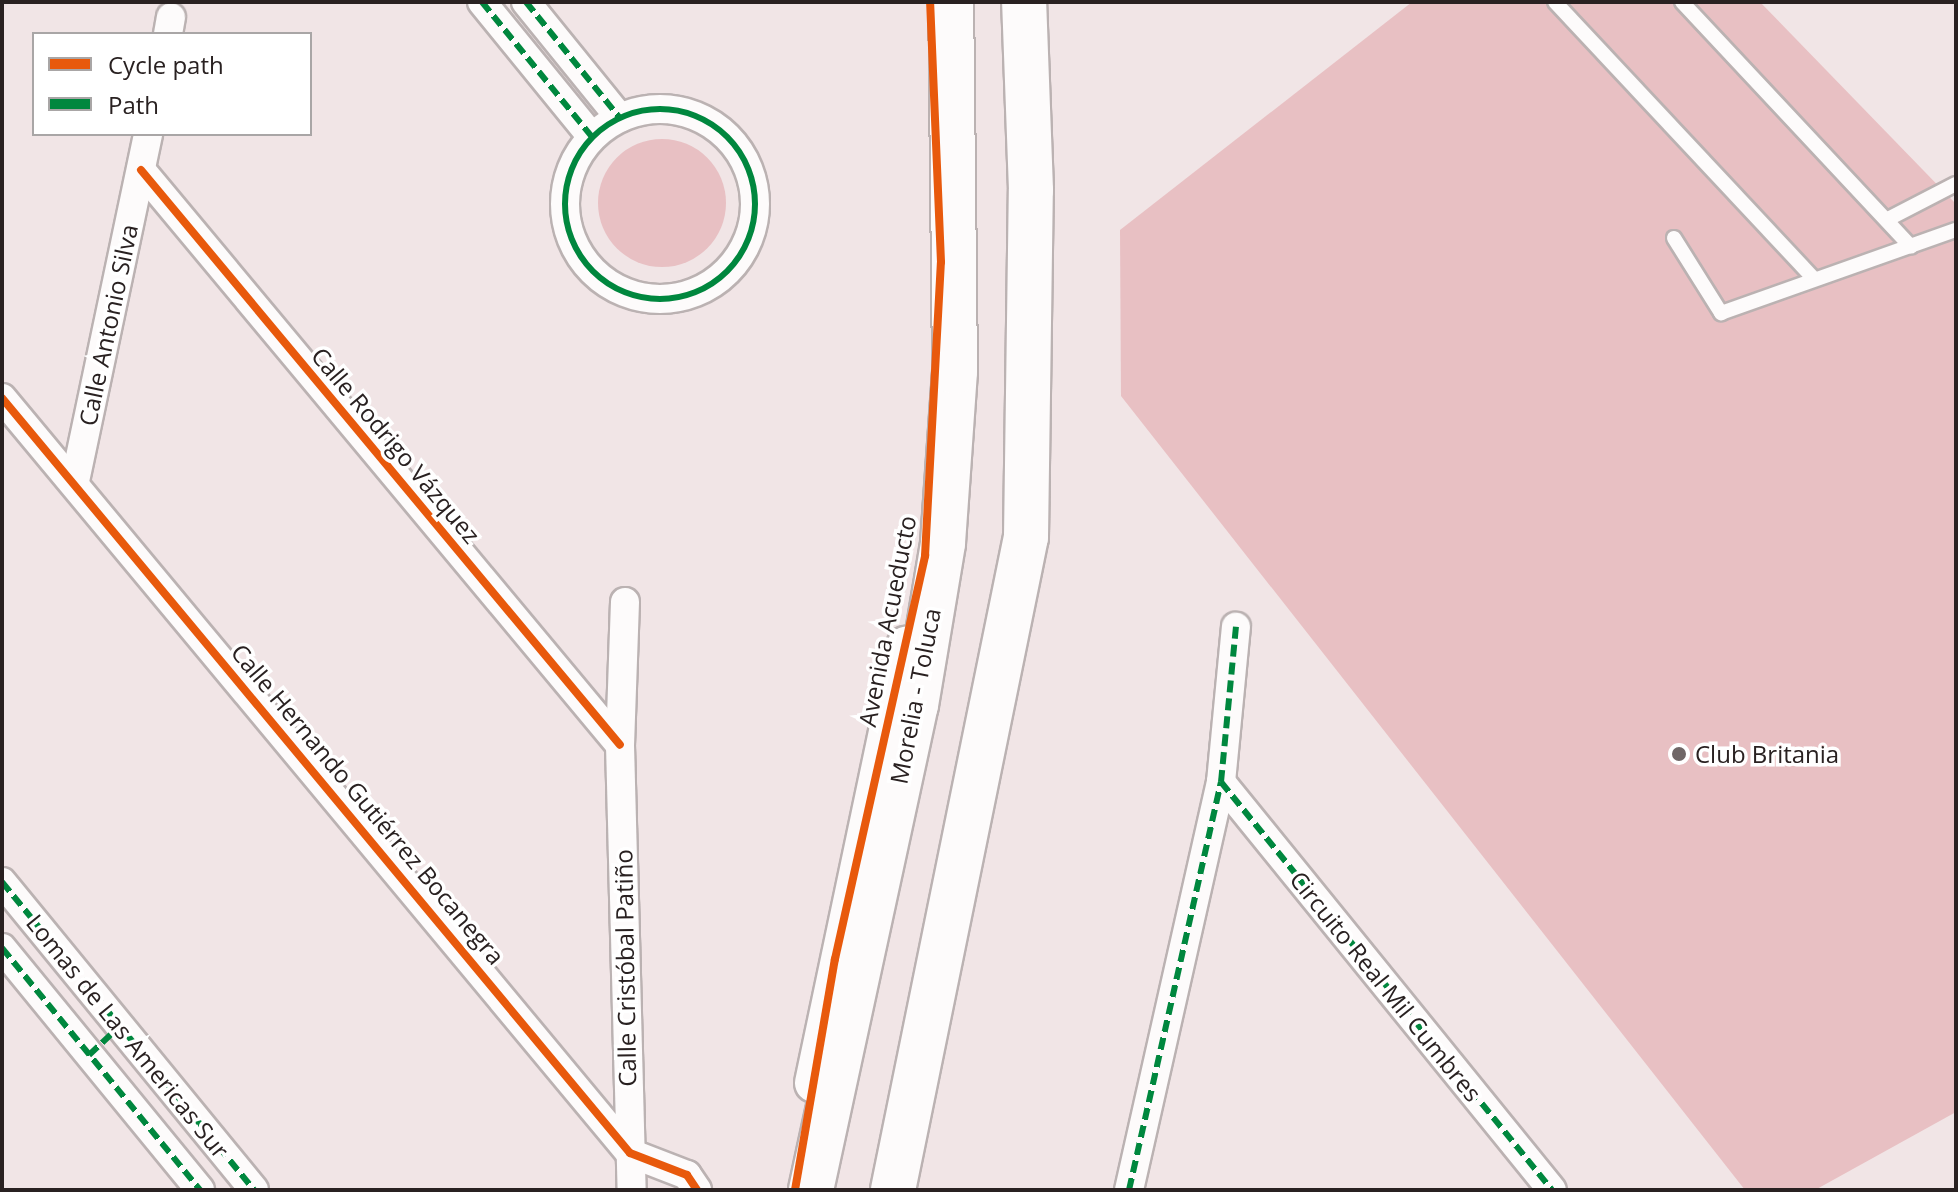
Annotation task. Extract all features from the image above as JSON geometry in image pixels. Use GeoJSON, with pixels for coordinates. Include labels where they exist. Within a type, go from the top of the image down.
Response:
{"type":"FeatureCollection","features":[{"type":"Feature","properties":{"kind":"main road","name":"Morelia - Toluca"},"geometry":{"type":"LineString","coordinates":[[811,1190],[916,705],[943,543],[955,372],[951,2]]}},
{"type":"Feature","properties":{"kind":"main road"},"geometry":{"type":"LineString","coordinates":[[893,1190],[1026,537],[1031,190],[1024,2]]}},
{"type":"Feature","properties":{"kind":"street"},"geometry":{"type":"LineString","coordinates":[[482,2],[592,137]]}},
{"type":"Feature","properties":{"kind":"street"},"geometry":{"type":"LineString","coordinates":[[526,2],[620,118]]}},
{"type":"Feature","properties":{"kind":"street","name":"Avenida Acueducto"},"geometry":{"type":"LineString","coordinates":[[795,1190],[835,959],[925,556],[941,262],[930,2]]}},
{"type":"Feature","properties":{"kind":"street"},"geometry":{"type":"LineString","coordinates":[[652,109],[685,112],[715,126],[748,170],[755,213],[747,246],[728,272],[701,292],[669,300],[636,297],[605,283],[582,259],[568,229],[565,196],[574,164],[592,137],[620,118],[652,109]]}},
{"type":"Feature","properties":{"kind":"street","name":"Calle Antonio Silva"},"geometry":{"type":"LineString","coordinates":[[75,481],[148,136]]}},
{"type":"Feature","properties":{"kind":"street","name":"Calle Rodrigo Vázquez"},"geometry":{"type":"LineString","coordinates":[[141,170],[620,745]]}},
{"type":"Feature","properties":{"kind":"street","name":"Calle Hernando Gutiérrez Bocanegra"},"geometry":{"type":"LineString","coordinates":[[2,398],[75,481],[630,1153]]}},
{"type":"Feature","properties":{"kind":"street","name":"Calle Cristóbal Patiño"},"geometry":{"type":"LineString","coordinates":[[625,602],[620,745],[632,1190]]}},
{"type":"Feature","properties":{"kind":"street"},"geometry":{"type":"LineString","coordinates":[[1129,1190],[1221,782],[1236,627]]}},
{"type":"Feature","properties":{"kind":"street","name":"Circuito Real Mil Cumbres"},"geometry":{"type":"LineString","coordinates":[[1221,782],[1552,1190]]}},
{"type":"Feature","properties":{"kind":"street","name":"Lomas de Las Americas Sur"},"geometry":{"type":"LineString","coordinates":[[2,882],[254,1190]]}},
{"type":"Feature","properties":{"kind":"street","name":"Lomas de Las Americas Sur"},"geometry":{"type":"LineString","coordinates":[[2,948],[200,1190]]}},
{"type":"Feature","properties":{"kind":"street"},"geometry":{"type":"LineString","coordinates":[[89,1055],[120,1026]]}},
{"type":"Feature","properties":{"kind":"street"},"geometry":{"type":"LineString","coordinates":[[630,1153],[687,1175],[697,1190]]}},
{"type":"Feature","properties":{"kind":"lane"},"geometry":{"type":"LineString","coordinates":[[1555,2],[1813,278]]}},
{"type":"Feature","properties":{"kind":"lane"},"geometry":{"type":"LineString","coordinates":[[1682,2],[1890,218],[1911,247]]}},
{"type":"Feature","properties":{"kind":"lane"},"geometry":{"type":"LineString","coordinates":[[1890,218],[1956,184]]}},
{"type":"Feature","properties":{"kind":"lane"},"geometry":{"type":"LineString","coordinates":[[1674,238],[1721,313],[1956,230]]}},
{"type":"Feature","properties":{"kind":"shaded area","name":"Club Britania"},"geometry":{"type":"Polygon","coordinates":[[[1412,2],[1760,2],[1956,204],[1956,1112],[1815,1190],[1745,1190],[1121,396],[1120,230],[1412,2]]]}},
{"type":"Feature","properties":{"kind":"shaded area"},"geometry":{"type":"Polygon","coordinates":[[[662,139],[686,144],[707,158],[721,179],[726,203],[721,227],[707,248],[686,262],[662,267],[638,262],[617,248],[603,227],[598,203],[603,179],[617,158],[638,144],[662,139]]]}},
{"type":"Feature","properties":{"kind":"marked path"},"geometry":{"type":"LineString","coordinates":[[482,2],[592,137]]}},
{"type":"Feature","properties":{"kind":"marked path"},"geometry":{"type":"LineString","coordinates":[[526,2],[620,118]]}},
{"type":"Feature","properties":{"kind":"marked path"},"geometry":{"type":"LineString","coordinates":[[660,109],[696,117],[713,125],[727,137],[739,151],[747,168],[755,204],[747,240],[739,257],[727,271],[713,283],[696,291],[660,299],[624,291],[607,283],[593,271],[581,257],[573,240],[565,204],[573,168],[581,151],[593,137],[607,125],[624,117],[660,109]]}},
{"type":"Feature","properties":{"kind":"marked path"},"geometry":{"type":"LineString","coordinates":[[1129,1190],[1221,782],[1236,627]]}},
{"type":"Feature","properties":{"kind":"marked path"},"geometry":{"type":"LineString","coordinates":[[1221,782],[1552,1190]]}},
{"type":"Feature","properties":{"kind":"marked path"},"geometry":{"type":"LineString","coordinates":[[2,882],[254,1190]]}},
{"type":"Feature","properties":{"kind":"marked path"},"geometry":{"type":"LineString","coordinates":[[2,948],[200,1190]]}},
{"type":"Feature","properties":{"kind":"marked path"},"geometry":{"type":"LineString","coordinates":[[89,1055],[120,1026]]}},
{"type":"Feature","properties":{"kind":"cycle path"},"geometry":{"type":"LineString","coordinates":[[795,1190],[835,959],[925,556],[941,262],[930,2]]}},
{"type":"Feature","properties":{"kind":"cycle path"},"geometry":{"type":"LineString","coordinates":[[141,170],[620,745]]}},
{"type":"Feature","properties":{"kind":"cycle path"},"geometry":{"type":"LineString","coordinates":[[2,398],[630,1153],[687,1175],[697,1190]]}},
{"type":"Feature","properties":{"kind":"place","name":"Club Britania"},"geometry":{"type":"Point","coordinates":[1679,754]}}]}
